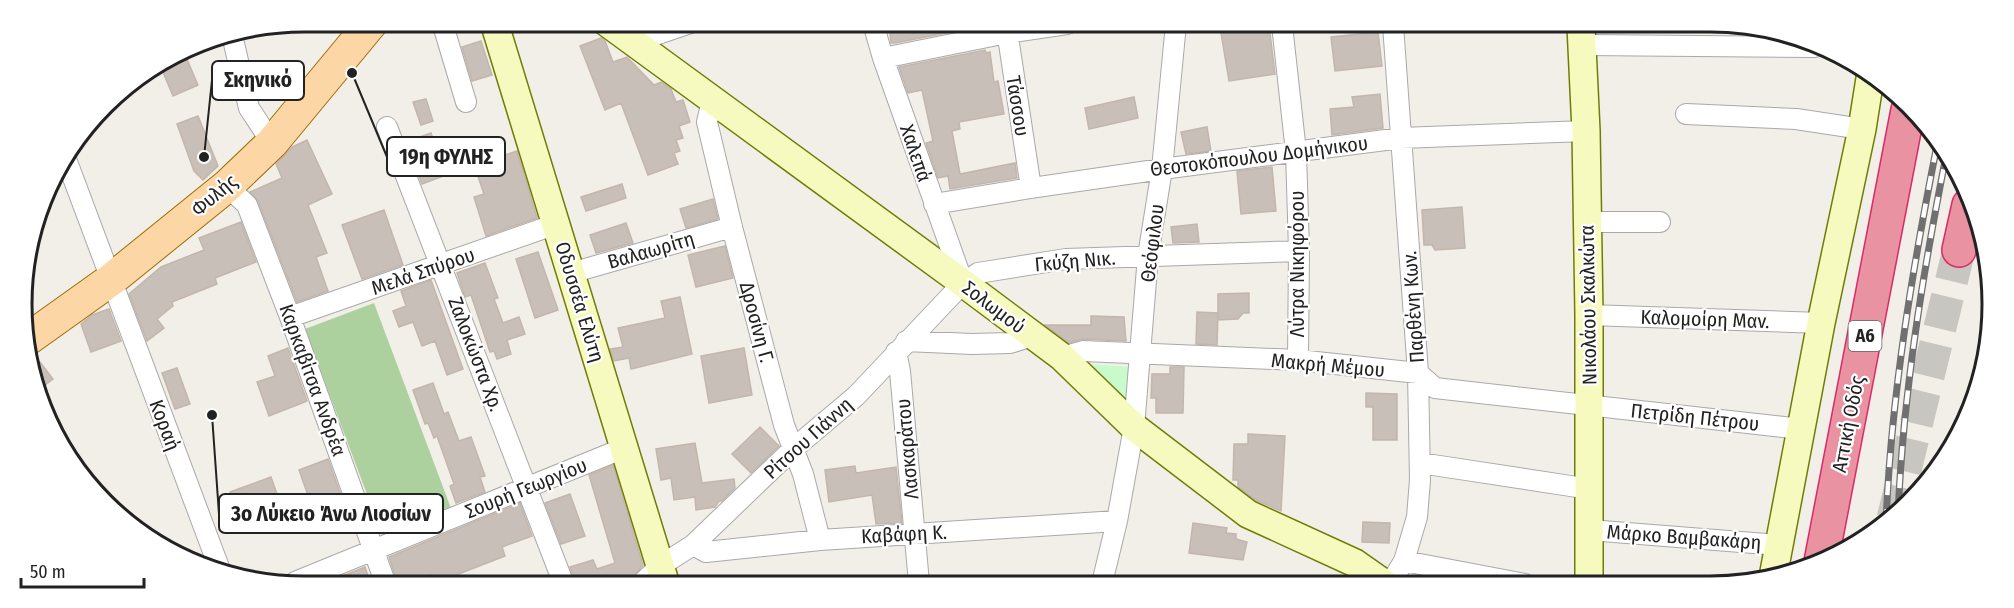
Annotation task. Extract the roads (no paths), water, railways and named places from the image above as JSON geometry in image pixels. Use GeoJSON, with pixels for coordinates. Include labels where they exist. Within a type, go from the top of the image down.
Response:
{"type":"FeatureCollection","features":[{"type":"Feature","properties":{"kind":"highway","name":"Αττική Οδός"},"geometry":{"type":"LineString","coordinates":[[1823,552],[1907,115]]}},
{"type":"Feature","properties":{"kind":"highway"},"geometry":{"type":"LineString","coordinates":[[1959,250],[1967,214]]}},
{"type":"Feature","properties":{"kind":"main road","name":"Φυλής"},"geometry":{"type":"LineString","coordinates":[[33,335],[112,279],[227,186],[272,143],[364,32]]}},
{"type":"Feature","properties":{"kind":"street"},"geometry":{"type":"LineString","coordinates":[[445,32],[466,102]]}},
{"type":"Feature","properties":{"kind":"street","name":"Οδυσσέα Ελύτη"},"geometry":{"type":"LineString","coordinates":[[497,32],[624,448],[656,576]]}},
{"type":"Feature","properties":{"kind":"street","name":"Σολωμού"},"geometry":{"type":"LineString","coordinates":[[619,32],[1062,357],[1134,427],[1248,514],[1355,563],[1374,576]]}},
{"type":"Feature","properties":{"kind":"street"},"geometry":{"type":"LineString","coordinates":[[641,48],[652,36],[664,32]]}},
{"type":"Feature","properties":{"kind":"street","name":"Χαλεπά"},"geometry":{"type":"LineString","coordinates":[[876,32],[963,283]]}},
{"type":"Feature","properties":{"kind":"street"},"geometry":{"type":"LineString","coordinates":[[883,58],[990,32]]}},
{"type":"Feature","properties":{"kind":"street","name":"Τάσσου"},"geometry":{"type":"LineString","coordinates":[[1007,32],[1031,188]]}},
{"type":"Feature","properties":{"kind":"street","name":"Θεόφιλου"},"geometry":{"type":"LineString","coordinates":[[1109,576],[1134,427],[1148,256],[1162,169],[1175,32]]}},
{"type":"Feature","properties":{"kind":"street","name":"Λύτρα Νικηφόρου"},"geometry":{"type":"LineString","coordinates":[[1283,32],[1296,152],[1299,251],[1298,360]]}},
{"type":"Feature","properties":{"kind":"street","name":"Παρθένη Κων."},"geometry":{"type":"LineString","coordinates":[[1393,32],[1418,373],[1420,464],[1417,517],[1404,561],[1395,576]]}},
{"type":"Feature","properties":{"kind":"street"},"geometry":{"type":"LineString","coordinates":[[1582,36],[1799,46]]}},
{"type":"Feature","properties":{"kind":"street","name":"Νικολάου Σκαλκώτα"},"geometry":{"type":"LineString","coordinates":[[1582,36],[1589,315],[1589,576]]}},
{"type":"Feature","properties":{"kind":"street"},"geometry":{"type":"LineString","coordinates":[[233,41],[249,108],[272,143]]}},
{"type":"Feature","properties":{"kind":"street"},"geometry":{"type":"LineString","coordinates":[[1775,568],[1869,83]]}},
{"type":"Feature","properties":{"kind":"street","name":"Δροσίνη Γ."},"geometry":{"type":"LineString","coordinates":[[712,101],[707,122],[732,227],[784,425],[803,474],[820,540]]}},
{"type":"Feature","properties":{"kind":"street"},"geometry":{"type":"LineString","coordinates":[[1686,114],[1796,119],[1862,129]]}},
{"type":"Feature","properties":{"kind":"street","name":"Ζαλοκώστα Χρ."},"geometry":{"type":"LineString","coordinates":[[387,127],[561,576]]}},
{"type":"Feature","properties":{"kind":"street","name":"Θεοτοκόπουλου Δομήνικου"},"geometry":{"type":"LineString","coordinates":[[934,204],[1162,169],[1401,138],[1586,131]]}},
{"type":"Feature","properties":{"kind":"street","name":"Κοραή"},"geometry":{"type":"LineString","coordinates":[[69,167],[217,562]]}},
{"type":"Feature","properties":{"kind":"street","name":"Καρκαβίτσα Ανδρέα"},"geometry":{"type":"LineString","coordinates":[[227,186],[247,205],[290,317],[383,576]]}},
{"type":"Feature","properties":{"kind":"street"},"geometry":{"type":"LineString","coordinates":[[1587,222],[1660,222]]}},
{"type":"Feature","properties":{"kind":"street","name":"Μελά Σπύρου"},"geometry":{"type":"LineString","coordinates":[[290,317],[556,224]]}},
{"type":"Feature","properties":{"kind":"street","name":"Βαλαωρίτη"},"geometry":{"type":"LineString","coordinates":[[571,273],[732,227]]}},
{"type":"Feature","properties":{"kind":"street","name":"Γκύζη Νικ."},"geometry":{"type":"LineString","coordinates":[[963,283],[978,273],[1066,259],[1299,251]]}},
{"type":"Feature","properties":{"kind":"street","name":"Ρίτσου Γιάννη"},"geometry":{"type":"LineString","coordinates":[[657,576],[693,545],[793,449],[856,396],[963,283]]}},
{"type":"Feature","properties":{"kind":"street","name":"Καλομοίρη Μαν."},"geometry":{"type":"LineString","coordinates":[[1589,315],[1821,323]]}},
{"type":"Feature","properties":{"kind":"street"},"geometry":{"type":"LineString","coordinates":[[901,347],[1010,343],[1032,336]]}},
{"type":"Feature","properties":{"kind":"street","name":"Λασκαράτου"},"geometry":{"type":"LineString","coordinates":[[901,347],[900,371],[918,576]]}},
{"type":"Feature","properties":{"kind":"street","name":"Μακρή Μέμου"},"geometry":{"type":"LineString","coordinates":[[1062,357],[1083,351],[1298,360],[1418,373],[1435,388],[1589,405]]}},
{"type":"Feature","properties":{"kind":"street","name":"Πετρίδη Πέτρου"},"geometry":{"type":"LineString","coordinates":[[1589,405],[1801,429]]}},
{"type":"Feature","properties":{"kind":"street","name":"Σουρή Γεωργίου"},"geometry":{"type":"LineString","coordinates":[[319,576],[374,549],[624,448]]}},
{"type":"Feature","properties":{"kind":"street"},"geometry":{"type":"LineString","coordinates":[[1420,464],[1590,489]]}},
{"type":"Feature","properties":{"kind":"street","name":"Καβάφη Κ."},"geometry":{"type":"LineString","coordinates":[[693,545],[706,552],[820,540],[1117,521]]}},
{"type":"Feature","properties":{"kind":"street","name":"Μάρκο Βαμβακάρη"},"geometry":{"type":"LineString","coordinates":[[1589,530],[1779,545]]}},
{"type":"Feature","properties":{"kind":"street"},"geometry":{"type":"LineString","coordinates":[[1404,561],[1483,576]]}},
{"type":"Feature","properties":{"kind":"tunnel"},"geometry":{"type":"LineString","coordinates":[[1897,502],[1959,250]]}},
{"type":"Feature","properties":{"kind":"railway"},"geometry":{"type":"LineString","coordinates":[[1887,512],[1893,427],[1904,331],[1936,151]]}},
{"type":"Feature","properties":{"kind":"railway"},"geometry":{"type":"LineString","coordinates":[[1899,501],[1904,424],[1915,333],[1944,165]]}},
{"type":"Feature","properties":{"kind":"place","name":"19η ΦΥΛΗΣ"},"geometry":{"type":"Point","coordinates":[352,73]}},
{"type":"Feature","properties":{"kind":"place","name":"Σκηνικό"},"geometry":{"type":"Point","coordinates":[204,157]}},
{"type":"Feature","properties":{"kind":"place","name":"3ο Λύκειο Άνω Λιοσίων"},"geometry":{"type":"Point","coordinates":[212,415]}}]}
